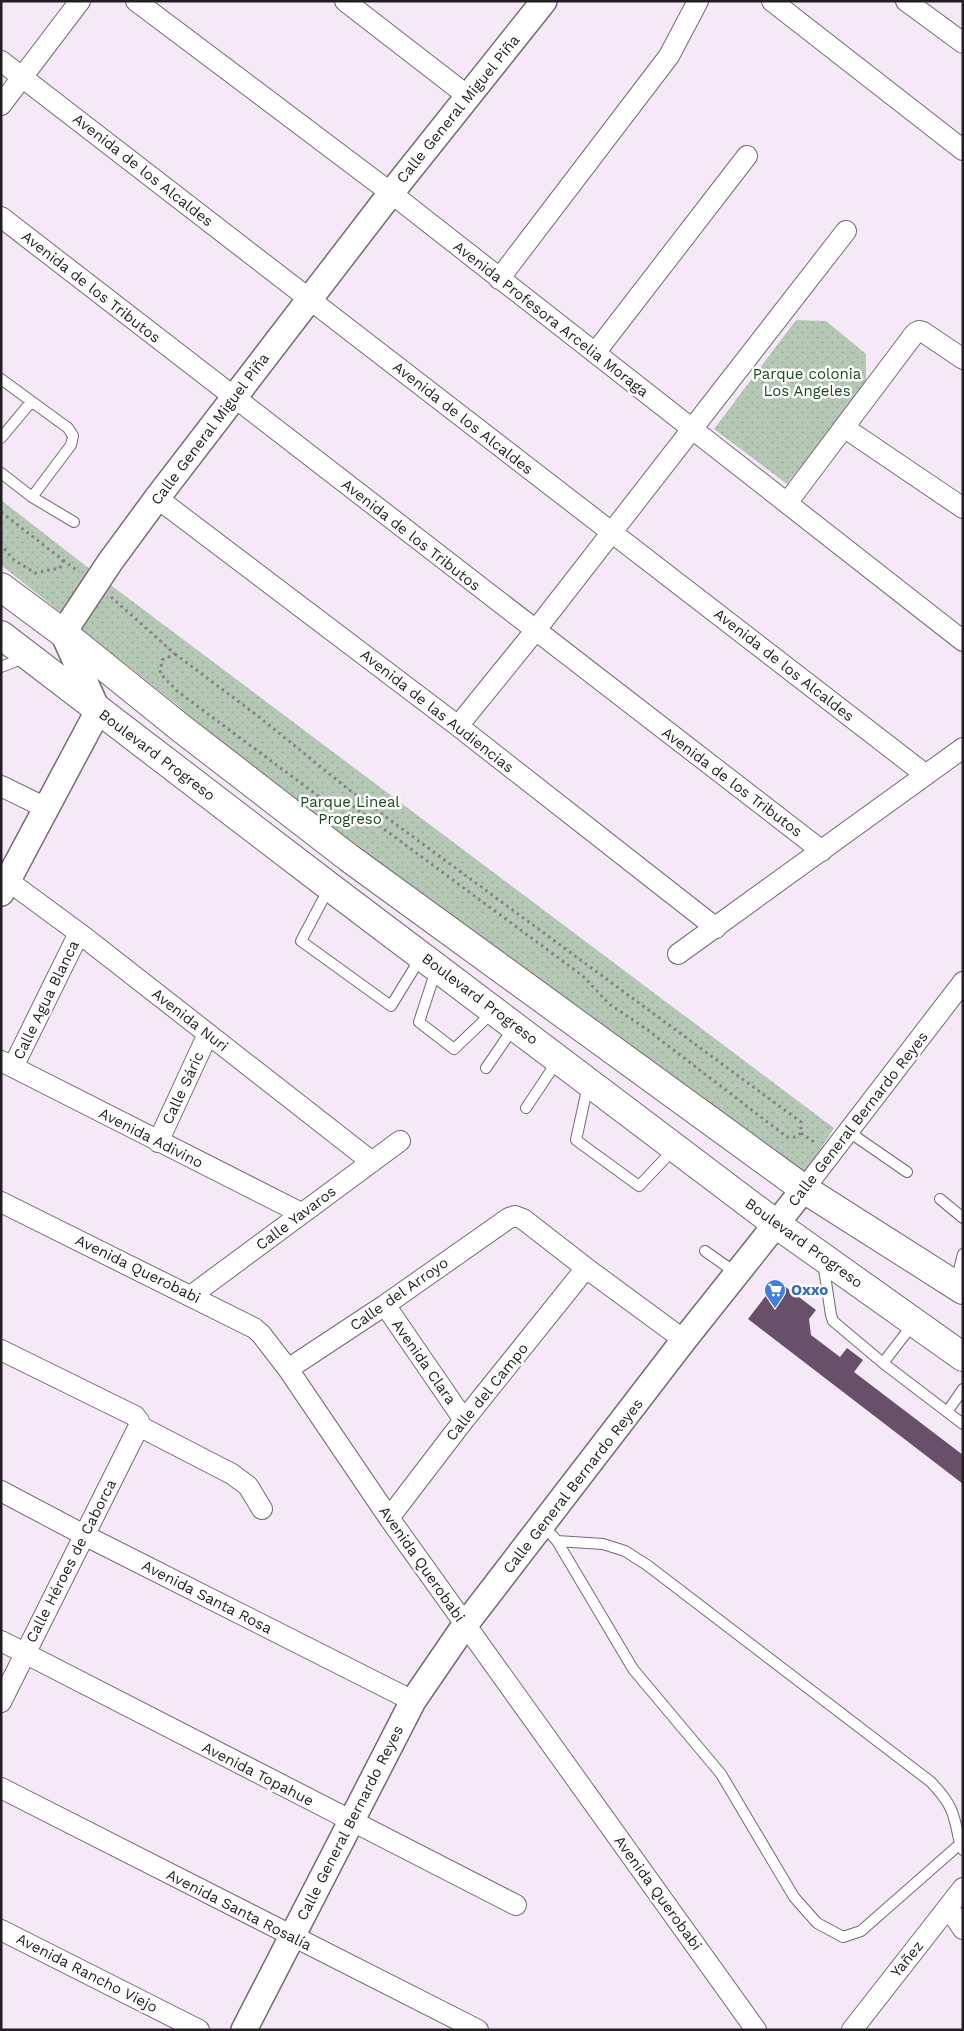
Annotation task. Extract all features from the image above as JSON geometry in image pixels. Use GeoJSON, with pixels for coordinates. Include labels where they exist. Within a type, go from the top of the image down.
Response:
{"type":"FeatureCollection","features":[{"type":"Feature","properties":{"kind":"main road"},"geometry":{"type":"LineString","coordinates":[[1,587],[63,633],[182,729],[357,864],[804,1189],[959,1288]]}},
{"type":"Feature","properties":{"kind":"main road"},"geometry":{"type":"LineString","coordinates":[[1,619],[28,628],[63,633]]}},
{"type":"Feature","properties":{"kind":"main road","name":"Boulevard Progreso"},"geometry":{"type":"LineString","coordinates":[[1,635],[98,711],[776,1224],[963,1357]]}},
{"type":"Feature","properties":{"kind":"main road"},"geometry":{"type":"LineString","coordinates":[[98,711],[139,716],[182,729]]}},
{"type":"Feature","properties":{"kind":"street"},"geometry":{"type":"LineString","coordinates":[[1,105],[80,1]]}},
{"type":"Feature","properties":{"kind":"street","name":"Avenida Profesora Arcelia Moraga"},"geometry":{"type":"LineString","coordinates":[[136,1],[390,193],[963,641]]}},
{"type":"Feature","properties":{"kind":"street"},"geometry":{"type":"LineString","coordinates":[[345,1],[469,97]]}},
{"type":"Feature","properties":{"kind":"street","name":"Calle General Miguel Piña"},"geometry":{"type":"LineString","coordinates":[[63,633],[110,562],[157,498],[390,193],[469,97],[544,1]]}},
{"type":"Feature","properties":{"kind":"street"},"geometry":{"type":"LineString","coordinates":[[499,278],[669,56],[698,1]]}},
{"type":"Feature","properties":{"kind":"street"},"geometry":{"type":"LineString","coordinates":[[772,1],[963,150]]}},
{"type":"Feature","properties":{"kind":"street"},"geometry":{"type":"LineString","coordinates":[[906,1],[963,44]]}},
{"type":"Feature","properties":{"kind":"street","name":"Avenida de los Alcaldes"},"geometry":{"type":"LineString","coordinates":[[1,61],[926,775]]}},
{"type":"Feature","properties":{"kind":"street"},"geometry":{"type":"LineString","coordinates":[[595,353],[747,156]]}},
{"type":"Feature","properties":{"kind":"street","name":"Avenida de los Tributos"},"geometry":{"type":"LineString","coordinates":[[1,217],[822,851]]}},
{"type":"Feature","properties":{"kind":"street"},"geometry":{"type":"LineString","coordinates":[[458,726],[535,631],[846,231]]}},
{"type":"Feature","properties":{"kind":"street"},"geometry":{"type":"LineString","coordinates":[[787,502],[915,333],[919,330],[963,359]]}},
{"type":"Feature","properties":{"kind":"street"},"geometry":{"type":"LineString","coordinates":[[844,428],[963,508]]}},
{"type":"Feature","properties":{"kind":"street","name":"Avenida de las Audiencias"},"geometry":{"type":"LineString","coordinates":[[157,498],[458,726],[716,928]]}},
{"type":"Feature","properties":{"kind":"street"},"geometry":{"type":"LineString","coordinates":[[4,886],[98,711],[63,633]]}},
{"type":"Feature","properties":{"kind":"street"},"geometry":{"type":"LineString","coordinates":[[678,954],[963,748]]}},
{"type":"Feature","properties":{"kind":"street"},"geometry":{"type":"LineString","coordinates":[[1,786],[46,808]]}},
{"type":"Feature","properties":{"kind":"street","name":"Avenida Nuri"},"geometry":{"type":"LineString","coordinates":[[4,886],[79,933],[372,1162]]}},
{"type":"Feature","properties":{"kind":"street","name":"Calle Agua Blanca"},"geometry":{"type":"LineString","coordinates":[[7,1064],[79,933]]}},
{"type":"Feature","properties":{"kind":"street","name":"Calle General Bernardo Reyes"},"geometry":{"type":"LineString","coordinates":[[244,2030],[414,1701],[466,1625],[550,1533],[684,1340],[849,1132],[963,982]]}},
{"type":"Feature","properties":{"kind":"street","name":"Calle Sáric"},"geometry":{"type":"LineString","coordinates":[[158,1142],[208,1034]]}},
{"type":"Feature","properties":{"kind":"street","name":"Avenida Adivino"},"geometry":{"type":"LineString","coordinates":[[7,1064],[301,1213]]}},
{"type":"Feature","properties":{"kind":"street","name":"Calle Yavaros"},"geometry":{"type":"LineString","coordinates":[[192,1295],[400,1141]]}},
{"type":"Feature","properties":{"kind":"street","name":"Avenida Querobabi"},"geometry":{"type":"LineString","coordinates":[[1,1202],[192,1295],[254,1328],[261,1334],[288,1369],[389,1518],[756,2030]]}},
{"type":"Feature","properties":{"kind":"street","name":"Calle del Arroyo"},"geometry":{"type":"LineString","coordinates":[[288,1369],[385,1305],[509,1218],[515,1216],[523,1219],[586,1268]]}},
{"type":"Feature","properties":{"kind":"street"},"geometry":{"type":"LineString","coordinates":[[586,1268],[684,1340]]}},
{"type":"Feature","properties":{"kind":"street","name":"Calle del Campo"},"geometry":{"type":"LineString","coordinates":[[389,1518],[464,1420],[586,1268]]}},
{"type":"Feature","properties":{"kind":"street","name":"Avenida Clara"},"geometry":{"type":"LineString","coordinates":[[385,1305],[464,1420]]}},
{"type":"Feature","properties":{"kind":"street"},"geometry":{"type":"LineString","coordinates":[[1,1350],[135,1416],[139,1423],[232,1474],[248,1486],[262,1509]]}},
{"type":"Feature","properties":{"kind":"street","name":"Calle Héroes de Caborca"},"geometry":{"type":"LineString","coordinates":[[1,1702],[139,1423]]}},
{"type":"Feature","properties":{"kind":"street","name":"Avenida Santa Rosa"},"geometry":{"type":"LineString","coordinates":[[1,1491],[84,1535],[414,1701]]}},
{"type":"Feature","properties":{"kind":"street","name":"Avenida Topahue"},"geometry":{"type":"LineString","coordinates":[[1,1641],[516,1905]]}},
{"type":"Feature","properties":{"kind":"street","name":"Avenida Santa Rosalía"},"geometry":{"type":"LineString","coordinates":[[1,1788],[478,2030]]}},
{"type":"Feature","properties":{"kind":"street","name":"Yañez"},"geometry":{"type":"LineString","coordinates":[[852,2030],[963,1888]]}},
{"type":"Feature","properties":{"kind":"street"},"geometry":{"type":"LineString","coordinates":[[948,1907],[963,1929]]}},
{"type":"Feature","properties":{"kind":"street","name":"Avenida Rancho Viejo"},"geometry":{"type":"LineString","coordinates":[[1,1930],[199,2030]]}},
{"type":"Feature","properties":{"kind":"lane"},"geometry":{"type":"LineString","coordinates":[[1,379],[68,428],[73,436],[70,445],[32,497]]}},
{"type":"Feature","properties":{"kind":"lane"},"geometry":{"type":"LineString","coordinates":[[1,438],[31,402]]}},
{"type":"Feature","properties":{"kind":"lane"},"geometry":{"type":"LineString","coordinates":[[1,473],[32,497],[74,522]]}},
{"type":"Feature","properties":{"kind":"lane"},"geometry":{"type":"LineString","coordinates":[[1,667],[28,656]]}},
{"type":"Feature","properties":{"kind":"lane"},"geometry":{"type":"LineString","coordinates":[[330,887],[301,941],[391,1006],[430,961]]}},
{"type":"Feature","properties":{"kind":"lane"},"geometry":{"type":"LineString","coordinates":[[430,961],[419,1022],[454,1049],[504,1018]]}},
{"type":"Feature","properties":{"kind":"lane"},"geometry":{"type":"LineString","coordinates":[[486,1068],[504,1018]]}},
{"type":"Feature","properties":{"kind":"lane"},"geometry":{"type":"LineString","coordinates":[[526,1108],[559,1059]]}},
{"type":"Feature","properties":{"kind":"lane"},"geometry":{"type":"LineString","coordinates":[[589,1082],[576,1140],[639,1186],[675,1147]]}},
{"type":"Feature","properties":{"kind":"lane"},"geometry":{"type":"LineString","coordinates":[[849,1132],[907,1172]]}},
{"type":"Feature","properties":{"kind":"lane"},"geometry":{"type":"LineString","coordinates":[[940,1200],[963,1218]]}},
{"type":"Feature","properties":{"kind":"lane"},"geometry":{"type":"LineString","coordinates":[[705,1250],[737,1274]]}},
{"type":"Feature","properties":{"kind":"lane"},"geometry":{"type":"LineString","coordinates":[[959,1288],[963,1254]]}},
{"type":"Feature","properties":{"kind":"lane"},"geometry":{"type":"LineString","coordinates":[[822,1256],[833,1321],[963,1424]]}},
{"type":"Feature","properties":{"kind":"lane"},"geometry":{"type":"LineString","coordinates":[[883,1362],[914,1322]]}},
{"type":"Feature","properties":{"kind":"lane"},"geometry":{"type":"LineString","coordinates":[[946,1412],[963,1389]]}},
{"type":"Feature","properties":{"kind":"lane"},"geometry":{"type":"LineString","coordinates":[[550,1533],[603,1544],[625,1551],[931,1782],[953,1809],[961,1847],[861,1931],[844,1937],[817,1923],[794,1897],[721,1774],[633,1670],[550,1533]]}},
{"type":"Feature","properties":{"kind":"path"},"geometry":{"type":"LineString","coordinates":[[1,512],[63,560],[60,568],[35,573],[14,560],[1,545]]}},
{"type":"Feature","properties":{"kind":"path"},"geometry":{"type":"LineString","coordinates":[[122,606],[175,654],[258,716],[348,788],[801,1122],[801,1132],[795,1137],[787,1137],[653,1033],[609,1004],[583,976],[346,801],[321,798],[177,691],[160,673],[162,660],[175,654]]}},
{"type":"Feature","properties":{"kind":"green space","name":"Parque colonia Los Angeles"},"geometry":{"type":"Polygon","coordinates":[[[796,320],[826,321],[866,354],[866,383],[787,484],[714,429],[796,320]]]}},
{"type":"Feature","properties":{"kind":"green space","name":"Parque Lineal Progreso"},"geometry":{"type":"Polygon","coordinates":[[[1,500],[104,580],[834,1128],[803,1177],[325,839],[176,704],[1,565],[1,500]]]}},
{"type":"Feature","properties":{"kind":"building"},"geometry":{"type":"Polygon","coordinates":[[[783,1285],[816,1310],[809,1319],[811,1335],[840,1357],[847,1348],[863,1360],[854,1372],[963,1455],[963,1484],[748,1319],[771,1289],[783,1285]]]}},
{"type":"Feature","properties":{"kind":"place","name":"Oxxo"},"geometry":{"type":"Point","coordinates":[775,1309]}}]}
